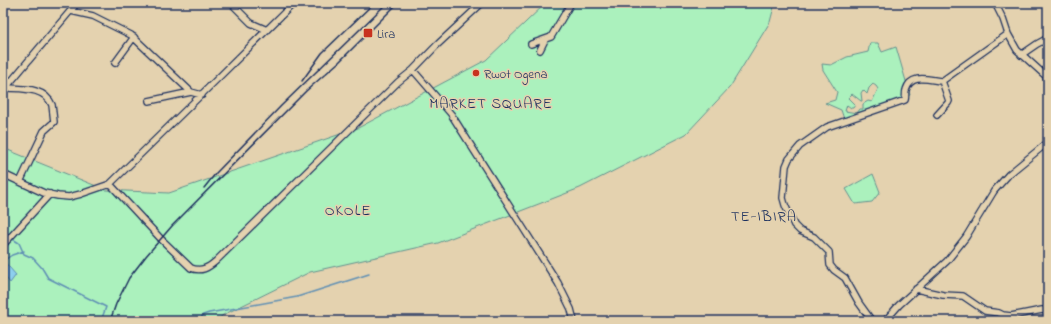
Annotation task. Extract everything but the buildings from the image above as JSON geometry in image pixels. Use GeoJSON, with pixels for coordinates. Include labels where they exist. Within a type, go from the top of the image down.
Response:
{"type":"FeatureCollection","features":[{"type":"Feature","properties":{"kind":"street"},"geometry":{"type":"LineString","coordinates":[[5,90],[77,3]]}},
{"type":"Feature","properties":{"kind":"street"},"geometry":{"type":"LineString","coordinates":[[231,3],[251,23],[267,30]]}},
{"type":"Feature","properties":{"kind":"street"},"geometry":{"type":"LineString","coordinates":[[3,174],[44,193],[69,197],[110,184],[294,3]]}},
{"type":"Feature","properties":{"kind":"street"},"geometry":{"type":"LineString","coordinates":[[110,184],[161,239],[191,268],[196,270],[208,268],[398,82],[413,70],[437,45],[482,3]]}},
{"type":"Feature","properties":{"kind":"street"},"geometry":{"type":"LineString","coordinates":[[531,44],[551,37],[571,3]]}},
{"type":"Feature","properties":{"kind":"street"},"geometry":{"type":"LineString","coordinates":[[995,3],[1003,18],[1008,34],[1017,50],[1048,78]]}},
{"type":"Feature","properties":{"kind":"street"},"geometry":{"type":"LineString","coordinates":[[70,11],[93,16],[134,37],[191,92]]}},
{"type":"Feature","properties":{"kind":"street"},"geometry":{"type":"LineString","coordinates":[[872,321],[856,298],[845,278],[830,265],[829,252],[814,237],[800,230],[794,225],[784,205],[783,198],[786,166],[789,159],[800,146],[827,127],[905,100],[907,87],[914,79],[920,78],[942,81],[1008,34]]}},
{"type":"Feature","properties":{"kind":"street"},"geometry":{"type":"LineString","coordinates":[[115,63],[134,37]]}},
{"type":"Feature","properties":{"kind":"street"},"geometry":{"type":"LineString","coordinates":[[1021,55],[1048,38]]}},
{"type":"Feature","properties":{"kind":"street"},"geometry":{"type":"LineString","coordinates":[[540,50],[545,40]]}},
{"type":"Feature","properties":{"kind":"street"},"geometry":{"type":"LineString","coordinates":[[413,70],[451,114],[558,283],[571,309],[574,321]]}},
{"type":"Feature","properties":{"kind":"street"},"geometry":{"type":"LineString","coordinates":[[937,115],[949,101],[942,81]]}},
{"type":"Feature","properties":{"kind":"street"},"geometry":{"type":"LineString","coordinates":[[5,90],[39,92],[51,102],[52,105],[54,122],[44,131],[20,182]]}},
{"type":"Feature","properties":{"kind":"street"},"geometry":{"type":"LineString","coordinates":[[149,101],[191,92],[202,95]]}},
{"type":"Feature","properties":{"kind":"street"},"geometry":{"type":"LineString","coordinates":[[885,321],[899,305],[947,261],[959,246],[994,191],[1010,174],[1048,145],[1048,136]]}},
{"type":"Feature","properties":{"kind":"street"},"geometry":{"type":"LineString","coordinates":[[3,245],[50,194]]}},
{"type":"Feature","properties":{"kind":"street"},"geometry":{"type":"LineString","coordinates":[[916,289],[944,295],[963,296],[985,311],[1003,315],[1015,315],[1038,310],[1048,311]]}},
{"type":"Feature","properties":{"kind":"green space"},"geometry":{"type":"Polygon","coordinates":[[[546,3],[775,3],[770,22],[730,87],[686,134],[580,188],[438,243],[310,272],[223,315],[216,321],[3,321],[3,148],[106,190],[169,193],[358,128],[486,60],[546,3]]]}},
{"type":"Feature","properties":{"kind":"green space"},"geometry":{"type":"Polygon","coordinates":[[[870,43],[878,43],[882,52],[896,47],[910,95],[844,119],[841,110],[825,103],[835,100],[837,92],[823,70],[822,64],[831,65],[847,57],[868,52],[870,43]],[[873,84],[869,88],[867,94],[863,90],[861,93],[862,101],[852,94],[848,98],[855,105],[851,108],[847,105],[845,111],[857,113],[860,109],[863,109],[863,104],[868,101],[872,102],[878,89],[873,84]]]}},
{"type":"Feature","properties":{"kind":"green space"},"geometry":{"type":"Polygon","coordinates":[[[873,174],[880,192],[872,202],[855,204],[846,189],[873,174]]]}},
{"type":"Feature","properties":{"kind":"water"},"geometry":{"type":"Polygon","coordinates":[[[3,260],[16,275],[10,283],[3,274],[3,260]]]}},
{"type":"Feature","properties":{"kind":"waterway"},"geometry":{"type":"LineString","coordinates":[[3,233],[19,243],[24,254],[33,258],[48,278],[106,307],[101,321]]}},
{"type":"Feature","properties":{"kind":"waterway"},"geometry":{"type":"LineString","coordinates":[[3,256],[6,259],[12,255],[24,251]]}},
{"type":"Feature","properties":{"kind":"waterway"},"geometry":{"type":"LineString","coordinates":[[199,321],[203,315],[209,313],[297,297],[369,274]]}},
{"type":"Feature","properties":{"kind":"railway"},"geometry":{"type":"LineString","coordinates":[[302,81],[322,53],[374,3]]}},
{"type":"Feature","properties":{"kind":"railway"},"geometry":{"type":"LineString","coordinates":[[204,188],[216,173],[281,106],[387,3]]}},
{"type":"Feature","properties":{"kind":"railway"},"geometry":{"type":"LineString","coordinates":[[110,321],[116,304],[129,278],[172,226],[306,91],[339,62],[398,3]]}},
{"type":"Feature","properties":{"kind":"place","name":"Lira"},"geometry":{"type":"Point","coordinates":[368,33]}},
{"type":"Feature","properties":{"kind":"place","name":"Rwot Ogena"},"geometry":{"type":"Point","coordinates":[476,73]}},
{"type":"Feature","properties":{"kind":"district","name":"MARKET SQUARE"},"geometry":{"type":"Point","coordinates":[491,103]}},
{"type":"Feature","properties":{"kind":"district","name":"OKOLE"},"geometry":{"type":"Point","coordinates":[348,210]}},
{"type":"Feature","properties":{"kind":"district","name":"TE-IBIRA"},"geometry":{"type":"Point","coordinates":[764,216]}}]}
